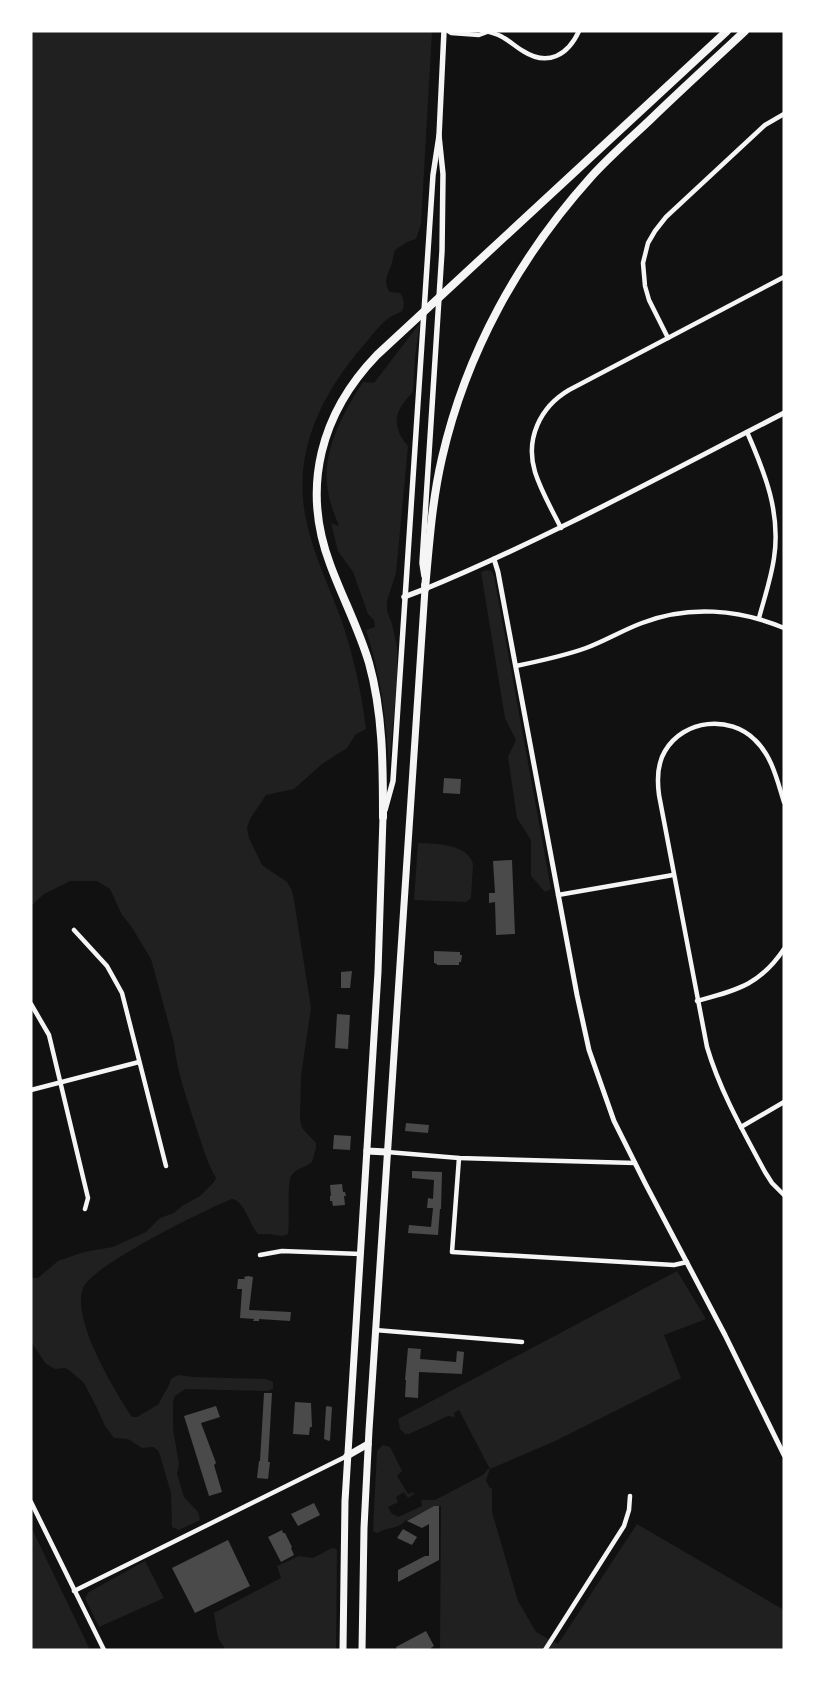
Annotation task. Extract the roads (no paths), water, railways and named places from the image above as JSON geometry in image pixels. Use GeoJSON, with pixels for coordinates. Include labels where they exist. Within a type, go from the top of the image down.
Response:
{"type":"FeatureCollection","features":[{"type":"Feature","properties":{"kind":"highway"},"geometry":{"type":"LineString","coordinates":[[343,1650],[343,1544],[347,1456],[379,958],[383,817],[382,744],[375,688],[365,650],[325,551],[318,512],[317,485],[320,459],[327,433],[344,396],[368,364],[727,31]]}},
{"type":"Feature","properties":{"kind":"highway"},"geometry":{"type":"LineString","coordinates":[[362,1650],[364,1528],[368,1444],[425,589],[434,496],[446,439],[472,362],[488,326],[507,292],[547,231],[591,177],[618,149],[745,31]]}},
{"type":"Feature","properties":{"kind":"highway"},"geometry":{"type":"LineString","coordinates":[[367,1151],[387,1152]]}},
{"type":"Feature","properties":{"kind":"highway"},"geometry":{"type":"LineString","coordinates":[[347,1456],[368,1444]]}},
{"type":"Feature","properties":{"kind":"main road"},"geometry":{"type":"LineString","coordinates":[[383,817],[393,781],[433,175],[439,136],[444,31]]}},
{"type":"Feature","properties":{"kind":"main road"},"geometry":{"type":"LineString","coordinates":[[404,597],[425,589],[422,563],[442,242],[443,174],[439,136]]}},
{"type":"Feature","properties":{"kind":"street"},"geometry":{"type":"LineString","coordinates":[[448,31],[451,33],[479,35],[486,32],[503,37],[529,55],[538,58],[557,56],[568,50],[579,31]]}},
{"type":"Feature","properties":{"kind":"street"},"geometry":{"type":"LineString","coordinates":[[668,338],[649,300],[644,282],[644,256],[652,236],[666,217],[758,131],[771,120],[784,114]]}},
{"type":"Feature","properties":{"kind":"street"},"geometry":{"type":"LineString","coordinates":[[561,528],[538,481],[533,464],[532,440],[536,426],[550,403],[564,392],[784,278]]}},
{"type":"Feature","properties":{"kind":"street"},"geometry":{"type":"LineString","coordinates":[[425,589],[561,528],[784,413]]}},
{"type":"Feature","properties":{"kind":"street"},"geometry":{"type":"LineString","coordinates":[[747,432],[765,473],[775,520],[773,561],[759,618]]}},
{"type":"Feature","properties":{"kind":"street"},"geometry":{"type":"LineString","coordinates":[[494,559],[589,1050],[611,1112],[635,1163],[726,1335],[784,1455]]}},
{"type":"Feature","properties":{"kind":"street"},"geometry":{"type":"LineString","coordinates":[[516,666],[579,650],[643,623],[670,615],[712,611],[759,618],[784,628]]}},
{"type":"Feature","properties":{"kind":"street"},"geometry":{"type":"LineString","coordinates":[[784,802],[767,754],[757,741],[733,726],[715,723],[701,725],[685,732],[673,741],[661,760],[658,776],[658,795],[697,1001],[712,1064],[721,1088],[765,1172],[784,1195]]}},
{"type":"Feature","properties":{"kind":"street"},"geometry":{"type":"LineString","coordinates":[[558,895],[674,875]]}},
{"type":"Feature","properties":{"kind":"street"},"geometry":{"type":"LineString","coordinates":[[74,930],[107,966],[122,993],[166,1166]]}},
{"type":"Feature","properties":{"kind":"street"},"geometry":{"type":"LineString","coordinates":[[697,1001],[738,989],[755,980],[769,968],[784,948]]}},
{"type":"Feature","properties":{"kind":"street"},"geometry":{"type":"LineString","coordinates":[[31,1004],[49,1035],[88,1198],[84,1209]]}},
{"type":"Feature","properties":{"kind":"street"},"geometry":{"type":"LineString","coordinates":[[31,1090],[139,1062]]}},
{"type":"Feature","properties":{"kind":"street"},"geometry":{"type":"LineString","coordinates":[[741,1127],[784,1102]]}},
{"type":"Feature","properties":{"kind":"street"},"geometry":{"type":"LineString","coordinates":[[387,1152],[458,1158],[635,1163]]}},
{"type":"Feature","properties":{"kind":"street"},"geometry":{"type":"LineString","coordinates":[[458,1158],[452,1252],[674,1265],[687,1262]]}},
{"type":"Feature","properties":{"kind":"street"},"geometry":{"type":"LineString","coordinates":[[260,1255],[282,1251],[361,1254]]}},
{"type":"Feature","properties":{"kind":"street"},"geometry":{"type":"LineString","coordinates":[[375,1330],[522,1342]]}},
{"type":"Feature","properties":{"kind":"street"},"geometry":{"type":"LineString","coordinates":[[74,1591],[347,1456]]}},
{"type":"Feature","properties":{"kind":"street"},"geometry":{"type":"LineString","coordinates":[[545,1650],[624,1526],[629,1510],[630,1496]]}},
{"type":"Feature","properties":{"kind":"street"},"geometry":{"type":"LineString","coordinates":[[31,1502],[104,1650]]}}]}
